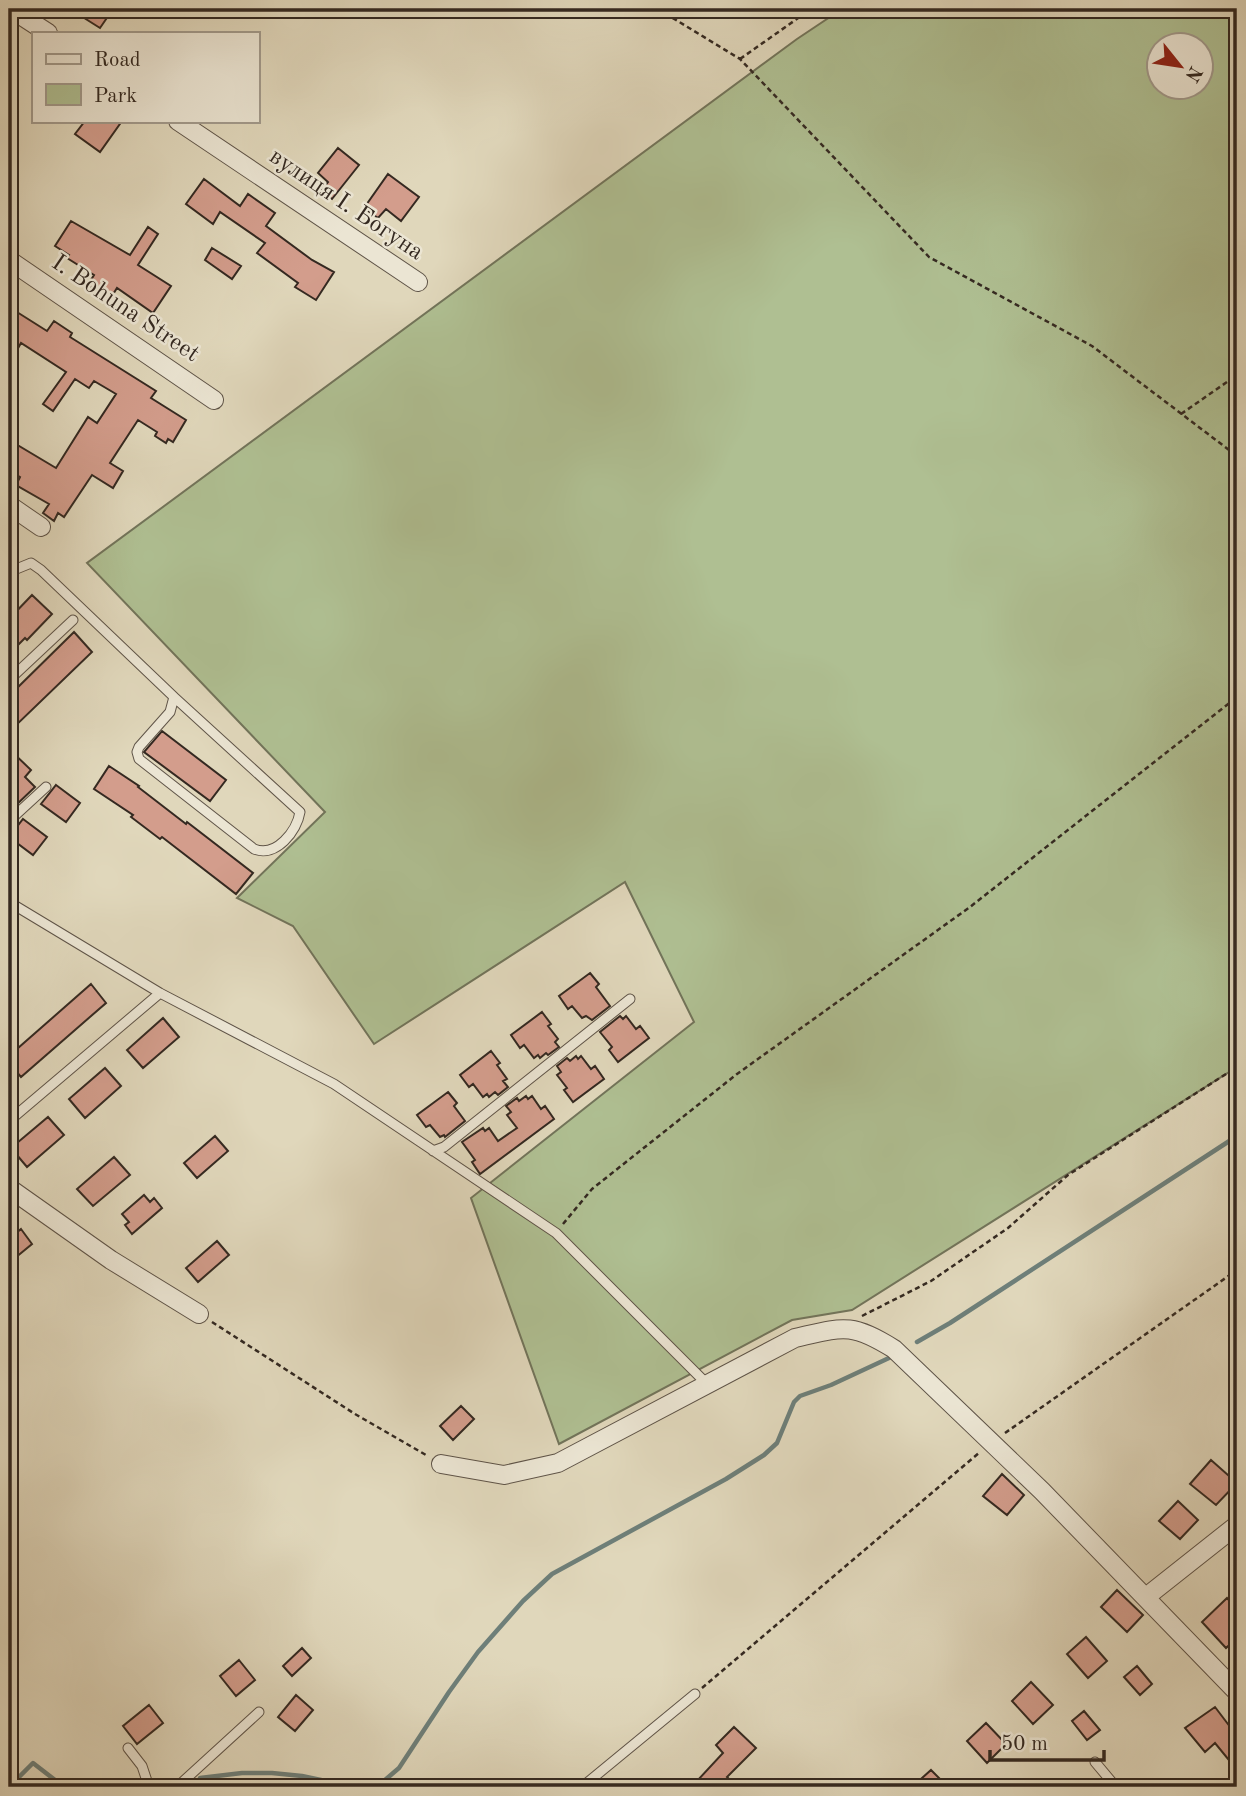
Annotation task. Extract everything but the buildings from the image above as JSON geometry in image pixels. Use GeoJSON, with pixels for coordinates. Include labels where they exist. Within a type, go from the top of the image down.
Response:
{"type":"FeatureCollection","features":[{"type":"Feature","properties":{"kind":"street"},"geometry":{"type":"LineString","coordinates":[[11,9],[46,32]]}},
{"type":"Feature","properties":{"kind":"street","name":"вулиця І. Богуна"},"geometry":{"type":"LineString","coordinates":[[179,122],[418,282]]}},
{"type":"Feature","properties":{"kind":"street","name":"I. Bohuna Street"},"geometry":{"type":"LineString","coordinates":[[9,260],[214,400]]}},
{"type":"Feature","properties":{"kind":"street"},"geometry":{"type":"LineString","coordinates":[[9,505],[41,527]]}},
{"type":"Feature","properties":{"kind":"street"},"geometry":{"type":"LineString","coordinates":[[12,1194],[199,1314]]}},
{"type":"Feature","properties":{"kind":"street"},"geometry":{"type":"LineString","coordinates":[[441,1464],[504,1475],[558,1463],[795,1338],[835,1328],[852,1328],[869,1333],[894,1349],[992,1443],[1237,1692]]}},
{"type":"Feature","properties":{"kind":"street"},"geometry":{"type":"LineString","coordinates":[[1146,1597],[1237,1525]]}},
{"type":"Feature","properties":{"kind":"lane"},"geometry":{"type":"LineString","coordinates":[[9,572],[31,564],[41,570],[300,812],[295,829],[286,840],[269,850],[261,852],[254,849],[139,759],[139,747],[170,712],[174,697]]}},
{"type":"Feature","properties":{"kind":"lane"},"geometry":{"type":"LineString","coordinates":[[9,680],[73,620]]}},
{"type":"Feature","properties":{"kind":"lane"},"geometry":{"type":"LineString","coordinates":[[9,821],[46,787]]}},
{"type":"Feature","properties":{"kind":"lane"},"geometry":{"type":"LineString","coordinates":[[9,902],[160,993],[334,1084],[555,1233],[708,1384]]}},
{"type":"Feature","properties":{"kind":"lane"},"geometry":{"type":"LineString","coordinates":[[9,1121],[160,993]]}},
{"type":"Feature","properties":{"kind":"lane"},"geometry":{"type":"LineString","coordinates":[[433,1151],[444,1147],[630,999]]}},
{"type":"Feature","properties":{"kind":"lane"},"geometry":{"type":"LineString","coordinates":[[582,1787],[695,1694]]}},
{"type":"Feature","properties":{"kind":"lane"},"geometry":{"type":"LineString","coordinates":[[177,1787],[259,1712]]}},
{"type":"Feature","properties":{"kind":"lane"},"geometry":{"type":"LineString","coordinates":[[128,1748],[142,1766],[149,1787]]}},
{"type":"Feature","properties":{"kind":"lane"},"geometry":{"type":"LineString","coordinates":[[1096,1762],[1116,1787]]}},
{"type":"Feature","properties":{"kind":"path"},"geometry":{"type":"LineString","coordinates":[[658,9],[740,59],[929,257],[1092,346],[1237,456]]}},
{"type":"Feature","properties":{"kind":"path"},"geometry":{"type":"LineString","coordinates":[[740,59],[811,9]]}},
{"type":"Feature","properties":{"kind":"path"},"geometry":{"type":"LineString","coordinates":[[1181,414],[1237,374]]}},
{"type":"Feature","properties":{"kind":"path"},"geometry":{"type":"LineString","coordinates":[[555,1233],[592,1189],[737,1074],[970,907],[1237,697]]}},
{"type":"Feature","properties":{"kind":"path"},"geometry":{"type":"LineString","coordinates":[[861,1317],[931,1280],[1008,1228],[1068,1175],[1237,1067]]}},
{"type":"Feature","properties":{"kind":"path"},"geometry":{"type":"LineString","coordinates":[[695,1694],[992,1443],[1237,1270]]}},
{"type":"Feature","properties":{"kind":"path"},"geometry":{"type":"LineString","coordinates":[[199,1314],[355,1414],[441,1464]]}},
{"type":"Feature","properties":{"kind":"green space"},"geometry":{"type":"Polygon","coordinates":[[[842,9],[1237,9],[1237,1067],[852,1310],[792,1320],[559,1444],[471,1198],[694,1022],[625,882],[374,1044],[293,926],[237,898],[325,812],[87,563],[797,39],[842,9]]]}},
{"type":"Feature","properties":{"kind":"waterway"},"geometry":{"type":"LineString","coordinates":[[917,1342],[1237,1136]]}},
{"type":"Feature","properties":{"kind":"waterway"},"geometry":{"type":"LineString","coordinates":[[200,1778],[272,1773],[340,1784],[366,1785],[385,1780],[399,1768],[478,1652],[523,1601],[552,1574],[726,1479],[764,1455],[777,1443],[794,1402],[800,1396],[889,1358]]}},
{"type":"Feature","properties":{"kind":"waterway"},"geometry":{"type":"LineString","coordinates":[[9,1787],[33,1763],[64,1787]]}},
{"type":"Feature","properties":{"kind":"waterway"},"geometry":{"type":"LineString","coordinates":[[161,1787],[172,1785]]}}]}
